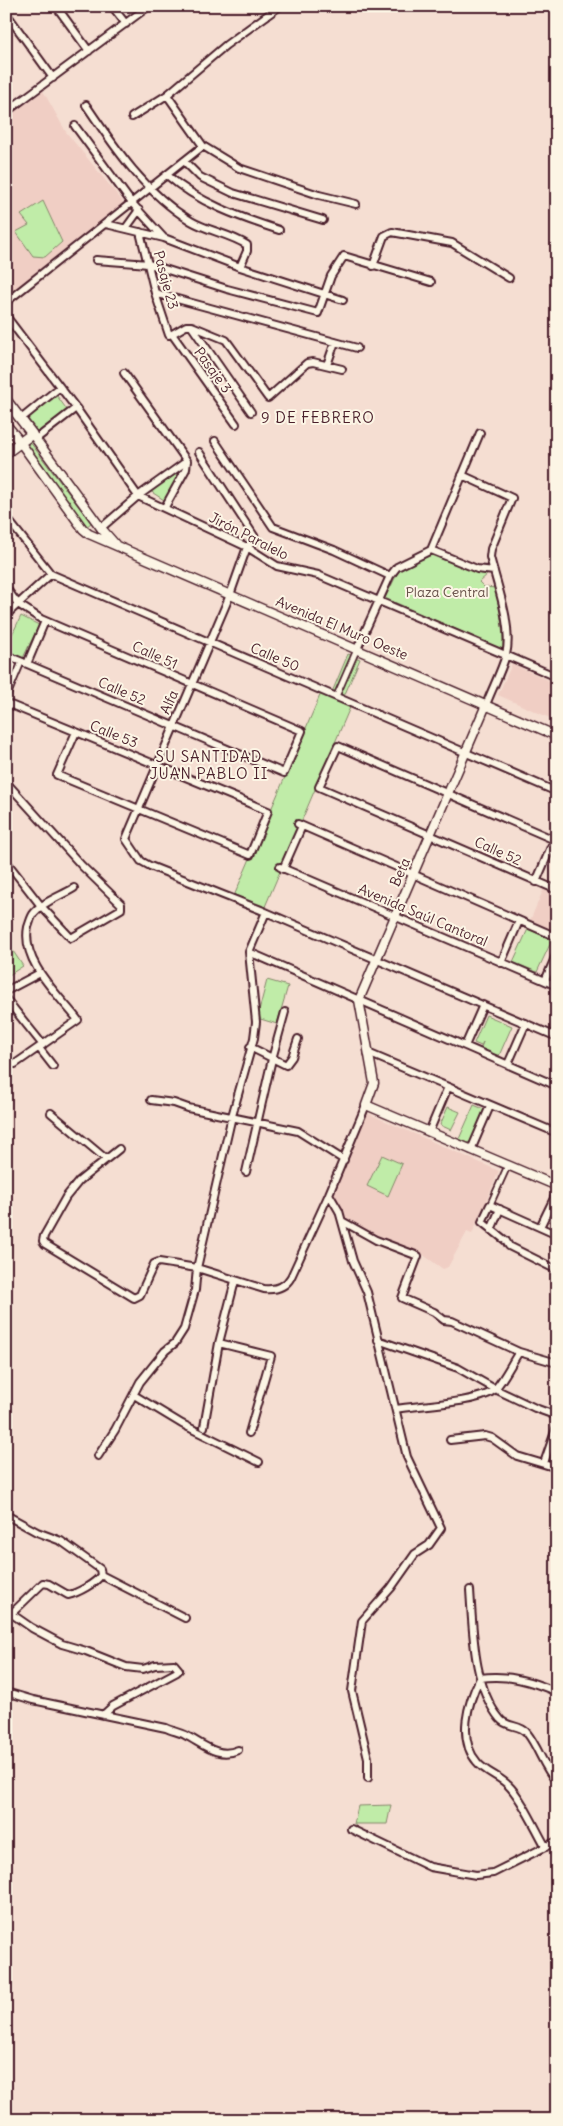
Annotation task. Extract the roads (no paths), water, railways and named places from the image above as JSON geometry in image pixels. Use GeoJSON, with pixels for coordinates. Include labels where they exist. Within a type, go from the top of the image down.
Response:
{"type":"FeatureCollection","features":[{"type":"Feature","properties":{"kind":"main road","name":"Avenida El Muro Oeste"},"geometry":{"type":"LineString","coordinates":[[6,400],[34,436]]}},
{"type":"Feature","properties":{"kind":"main road"},"geometry":{"type":"LineString","coordinates":[[7,428],[21,419]]}},
{"type":"Feature","properties":{"kind":"main road","name":"Avenida El Muro Oeste"},"geometry":{"type":"LineString","coordinates":[[7,428],[20,442]]}},
{"type":"Feature","properties":{"kind":"main road"},"geometry":{"type":"LineString","coordinates":[[6,452],[20,442],[34,436]]}},
{"type":"Feature","properties":{"kind":"street"},"geometry":{"type":"LineString","coordinates":[[56,6],[89,51]]}},
{"type":"Feature","properties":{"kind":"street"},"geometry":{"type":"LineString","coordinates":[[112,6],[126,24]]}},
{"type":"Feature","properties":{"kind":"street"},"geometry":{"type":"LineString","coordinates":[[6,112],[149,6]]}},
{"type":"Feature","properties":{"kind":"street"},"geometry":{"type":"LineString","coordinates":[[132,117],[167,95],[226,45],[280,6]]}},
{"type":"Feature","properties":{"kind":"street"},"geometry":{"type":"LineString","coordinates":[[6,13],[53,78]]}},
{"type":"Feature","properties":{"kind":"street"},"geometry":{"type":"LineString","coordinates":[[167,95],[203,146],[238,168],[265,178],[356,204]]}},
{"type":"Feature","properties":{"kind":"street"},"geometry":{"type":"LineString","coordinates":[[86,104],[110,140],[149,189],[170,207],[193,222],[247,245],[248,251],[240,267]]}},
{"type":"Feature","properties":{"kind":"street"},"geometry":{"type":"LineString","coordinates":[[75,126],[131,202],[164,238]]}},
{"type":"Feature","properties":{"kind":"street"},"geometry":{"type":"LineString","coordinates":[[6,302],[203,146]]}},
{"type":"Feature","properties":{"kind":"street"},"geometry":{"type":"LineString","coordinates":[[184,161],[200,176],[233,193],[323,220]]}},
{"type":"Feature","properties":{"kind":"street"},"geometry":{"type":"LineString","coordinates":[[167,175],[191,195],[250,220],[280,230]]}},
{"type":"Feature","properties":{"kind":"street"},"geometry":{"type":"LineString","coordinates":[[126,228],[138,210]]}},
{"type":"Feature","properties":{"kind":"street"},"geometry":{"type":"LineString","coordinates":[[106,224],[164,238],[240,267],[343,300]]}},
{"type":"Feature","properties":{"kind":"street","name":"Pasaje 23"},"geometry":{"type":"LineString","coordinates":[[140,232],[155,293],[171,335]]}},
{"type":"Feature","properties":{"kind":"street"},"geometry":{"type":"LineString","coordinates":[[373,266],[384,236],[392,232],[452,243],[509,278]]}},
{"type":"Feature","properties":{"kind":"street"},"geometry":{"type":"LineString","coordinates":[[96,260],[149,264],[227,289],[318,313],[321,309],[323,294],[331,276],[344,256],[431,282]]}},
{"type":"Feature","properties":{"kind":"street"},"geometry":{"type":"LineString","coordinates":[[155,293],[357,348]]}},
{"type":"Feature","properties":{"kind":"street"},"geometry":{"type":"LineString","coordinates":[[6,316],[76,408],[138,496]]}},
{"type":"Feature","properties":{"kind":"street"},"geometry":{"type":"LineString","coordinates":[[171,335],[186,326],[192,326],[226,340],[268,398],[307,363],[313,362],[342,370]]}},
{"type":"Feature","properties":{"kind":"street"},"geometry":{"type":"LineString","coordinates":[[192,326],[251,412]]}},
{"type":"Feature","properties":{"kind":"street","name":"Pasaje 3"},"geometry":{"type":"LineString","coordinates":[[171,335],[236,424]]}},
{"type":"Feature","properties":{"kind":"street"},"geometry":{"type":"LineString","coordinates":[[327,365],[335,342]]}},
{"type":"Feature","properties":{"kind":"street"},"geometry":{"type":"LineString","coordinates":[[124,373],[187,460],[186,469],[165,508]]}},
{"type":"Feature","properties":{"kind":"street"},"geometry":{"type":"LineString","coordinates":[[21,419],[60,387]]}},
{"type":"Feature","properties":{"kind":"street"},"geometry":{"type":"LineString","coordinates":[[34,436],[76,408]]}},
{"type":"Feature","properties":{"kind":"street"},"geometry":{"type":"LineString","coordinates":[[336,697],[390,576],[397,567],[431,550],[480,433]]}},
{"type":"Feature","properties":{"kind":"street","name":"Avenida El Muro Oeste"},"geometry":{"type":"LineString","coordinates":[[34,436],[101,528],[116,545]]}},
{"type":"Feature","properties":{"kind":"street"},"geometry":{"type":"LineString","coordinates":[[215,441],[273,527],[334,550],[390,576]]}},
{"type":"Feature","properties":{"kind":"street","name":"Avenida El Muro Oeste"},"geometry":{"type":"LineString","coordinates":[[20,442],[83,529],[89,534],[557,736]]}},
{"type":"Feature","properties":{"kind":"street","name":"Alfa"},"geometry":{"type":"LineString","coordinates":[[199,452],[256,539],[247,547],[230,595],[208,642],[126,839],[141,861],[150,866],[266,912]]}},
{"type":"Feature","properties":{"kind":"street"},"geometry":{"type":"LineString","coordinates":[[101,528],[138,496],[187,460]]}},
{"type":"Feature","properties":{"kind":"street"},"geometry":{"type":"LineString","coordinates":[[462,475],[512,498],[491,549],[490,557],[506,626],[506,655]]}},
{"type":"Feature","properties":{"kind":"street","name":"Jirón Paralelo"},"geometry":{"type":"LineString","coordinates":[[138,496],[247,547],[277,566],[288,570],[318,575],[557,677]]}},
{"type":"Feature","properties":{"kind":"street","name":"Calle 50"},"geometry":{"type":"LineString","coordinates":[[6,517],[51,574],[557,792]]}},
{"type":"Feature","properties":{"kind":"street"},"geometry":{"type":"LineString","coordinates":[[431,550],[477,569],[494,571]]}},
{"type":"Feature","properties":{"kind":"street"},"geometry":{"type":"LineString","coordinates":[[6,615],[51,574]]}},
{"type":"Feature","properties":{"kind":"street","name":"Calle 51"},"geometry":{"type":"LineString","coordinates":[[6,588],[18,604],[45,621],[302,731],[284,773]]}},
{"type":"Feature","properties":{"kind":"street"},"geometry":{"type":"LineString","coordinates":[[6,701],[45,621]]}},
{"type":"Feature","properties":{"kind":"street","name":"Calle 52"},"geometry":{"type":"LineString","coordinates":[[6,655],[284,773]]}},
{"type":"Feature","properties":{"kind":"street","name":"Beta"},"geometry":{"type":"LineString","coordinates":[[359,1000],[506,655]]}},
{"type":"Feature","properties":{"kind":"street","name":"Calle 53"},"geometry":{"type":"LineString","coordinates":[[6,701],[268,811],[250,855],[137,809]]}},
{"type":"Feature","properties":{"kind":"street"},"geometry":{"type":"LineString","coordinates":[[76,732],[57,775],[137,809]]}},
{"type":"Feature","properties":{"kind":"street","name":"Calle 52"},"geometry":{"type":"LineString","coordinates":[[448,794],[338,746],[320,787],[557,890]]}},
{"type":"Feature","properties":{"kind":"street"},"geometry":{"type":"LineString","coordinates":[[6,782],[75,858],[122,906],[119,911],[71,938],[41,906],[6,860]]}},
{"type":"Feature","properties":{"kind":"street"},"geometry":{"type":"LineString","coordinates":[[448,794],[555,840],[536,882]]}},
{"type":"Feature","properties":{"kind":"street","name":"Avenida Saúl Cantoral"},"geometry":{"type":"LineString","coordinates":[[413,874],[300,825],[282,868],[557,986]]}},
{"type":"Feature","properties":{"kind":"street"},"geometry":{"type":"LineString","coordinates":[[413,874],[557,937]]}},
{"type":"Feature","properties":{"kind":"street"},"geometry":{"type":"LineString","coordinates":[[15,1064],[78,1020],[40,973],[29,952],[26,940],[32,914],[41,906],[74,888]]}},
{"type":"Feature","properties":{"kind":"street"},"geometry":{"type":"LineString","coordinates":[[98,1456],[140,1382],[165,1351],[175,1343],[184,1329],[195,1290],[197,1268],[232,1116],[254,1038],[256,1022],[249,952],[266,912],[557,1037]]}},
{"type":"Feature","properties":{"kind":"street"},"geometry":{"type":"LineString","coordinates":[[501,963],[519,921]]}},
{"type":"Feature","properties":{"kind":"street"},"geometry":{"type":"LineString","coordinates":[[249,952],[557,1086]]}},
{"type":"Feature","properties":{"kind":"street"},"geometry":{"type":"LineString","coordinates":[[544,981],[557,953]]}},
{"type":"Feature","properties":{"kind":"street"},"geometry":{"type":"LineString","coordinates":[[6,991],[40,973]]}},
{"type":"Feature","properties":{"kind":"street"},"geometry":{"type":"LineString","coordinates":[[6,999],[41,1046],[53,1066]]}},
{"type":"Feature","properties":{"kind":"street"},"geometry":{"type":"LineString","coordinates":[[119,1149],[79,1181],[68,1194],[44,1236],[45,1244],[134,1298],[140,1295],[156,1262],[197,1268],[235,1281],[264,1289],[276,1290],[288,1282],[344,1160],[374,1083],[359,1000]]}},
{"type":"Feature","properties":{"kind":"street"},"geometry":{"type":"LineString","coordinates":[[465,1046],[483,1005]]}},
{"type":"Feature","properties":{"kind":"street"},"geometry":{"type":"LineString","coordinates":[[246,1172],[285,1012]]}},
{"type":"Feature","properties":{"kind":"street"},"geometry":{"type":"LineString","coordinates":[[508,1064],[526,1023]]}},
{"type":"Feature","properties":{"kind":"street"},"geometry":{"type":"LineString","coordinates":[[250,1047],[287,1065],[298,1039]]}},
{"type":"Feature","properties":{"kind":"street"},"geometry":{"type":"LineString","coordinates":[[368,1053],[557,1133]]}},
{"type":"Feature","properties":{"kind":"street"},"geometry":{"type":"LineString","coordinates":[[429,1132],[448,1087]]}},
{"type":"Feature","properties":{"kind":"street"},"geometry":{"type":"LineString","coordinates":[[151,1100],[174,1103],[188,1108],[298,1131],[344,1160]]}},
{"type":"Feature","properties":{"kind":"street"},"geometry":{"type":"LineString","coordinates":[[366,1105],[557,1186]]}},
{"type":"Feature","properties":{"kind":"street"},"geometry":{"type":"LineString","coordinates":[[471,1150],[490,1106]]}},
{"type":"Feature","properties":{"kind":"street"},"geometry":{"type":"LineString","coordinates":[[51,1113],[106,1159]]}},
{"type":"Feature","properties":{"kind":"street"},"geometry":{"type":"LineString","coordinates":[[508,1165],[482,1222],[506,1241],[509,1246],[557,1270]]}},
{"type":"Feature","properties":{"kind":"street"},"geometry":{"type":"LineString","coordinates":[[540,1227],[557,1192]]}},
{"type":"Feature","properties":{"kind":"street"},"geometry":{"type":"LineString","coordinates":[[329,1194],[339,1211],[353,1261],[367,1292],[408,1457],[441,1530],[429,1545],[415,1554],[391,1588],[362,1621],[352,1691],[368,1758],[368,1778]]}},
{"type":"Feature","properties":{"kind":"street"},"geometry":{"type":"LineString","coordinates":[[490,1204],[557,1235]]}},
{"type":"Feature","properties":{"kind":"street"},"geometry":{"type":"LineString","coordinates":[[491,1230],[500,1209]]}},
{"type":"Feature","properties":{"kind":"street"},"geometry":{"type":"LineString","coordinates":[[342,1221],[376,1240],[418,1256],[402,1298],[434,1312],[444,1320],[452,1321],[518,1352],[557,1363]]}},
{"type":"Feature","properties":{"kind":"street"},"geometry":{"type":"LineString","coordinates":[[204,1427],[219,1343],[235,1281]]}},
{"type":"Feature","properties":{"kind":"street"},"geometry":{"type":"LineString","coordinates":[[378,1340],[458,1368],[495,1389],[557,1416]]}},
{"type":"Feature","properties":{"kind":"street"},"geometry":{"type":"LineString","coordinates":[[219,1343],[271,1356],[249,1433]]}},
{"type":"Feature","properties":{"kind":"street"},"geometry":{"type":"LineString","coordinates":[[396,1409],[444,1404],[488,1394],[495,1389],[518,1352]]}},
{"type":"Feature","properties":{"kind":"street"},"geometry":{"type":"LineString","coordinates":[[134,1395],[182,1424],[259,1462]]}},
{"type":"Feature","properties":{"kind":"street"},"geometry":{"type":"LineString","coordinates":[[544,1463],[557,1426]]}},
{"type":"Feature","properties":{"kind":"street"},"geometry":{"type":"LineString","coordinates":[[450,1440],[484,1436],[492,1438],[517,1456],[557,1468]]}},
{"type":"Feature","properties":{"kind":"street"},"geometry":{"type":"LineString","coordinates":[[6,1515],[37,1532],[60,1541],[100,1569],[101,1575],[98,1579],[74,1594],[68,1595],[43,1582],[9,1612],[32,1628],[62,1644],[86,1651],[126,1667],[143,1669],[155,1665],[174,1664],[179,1670],[113,1706],[103,1715]]}},
{"type":"Feature","properties":{"kind":"street"},"geometry":{"type":"LineString","coordinates":[[101,1575],[185,1618]]}},
{"type":"Feature","properties":{"kind":"street"},"geometry":{"type":"LineString","coordinates":[[470,1590],[473,1641],[480,1678],[494,1711],[501,1721],[526,1731],[547,1770],[557,1782]]}},
{"type":"Feature","properties":{"kind":"street"},"geometry":{"type":"LineString","coordinates":[[480,1678],[496,1676],[522,1679],[557,1692]]}},
{"type":"Feature","properties":{"kind":"street"},"geometry":{"type":"LineString","coordinates":[[480,1678],[471,1696],[466,1731],[470,1753],[478,1764],[509,1786],[546,1848]]}},
{"type":"Feature","properties":{"kind":"street"},"geometry":{"type":"LineString","coordinates":[[6,1692],[33,1700],[166,1728],[185,1735],[207,1749],[221,1753],[238,1750]]}},
{"type":"Feature","properties":{"kind":"street"},"geometry":{"type":"LineString","coordinates":[[351,1829],[430,1867],[476,1875],[493,1874],[557,1841]]}},
{"type":"Feature","properties":{"kind":"district","name":"9 DE FEBRERO"},"geometry":{"type":"Point","coordinates":[318,417]}},
{"type":"Feature","properties":{"kind":"district","name":"SU SANTIDAD JUAN PABLO II"},"geometry":{"type":"Point","coordinates":[209,764]}},
{"type":"Feature","properties":{"kind":"park label","name":"Plaza Central"},"geometry":{"type":"Point","coordinates":[447,592]}}]}
